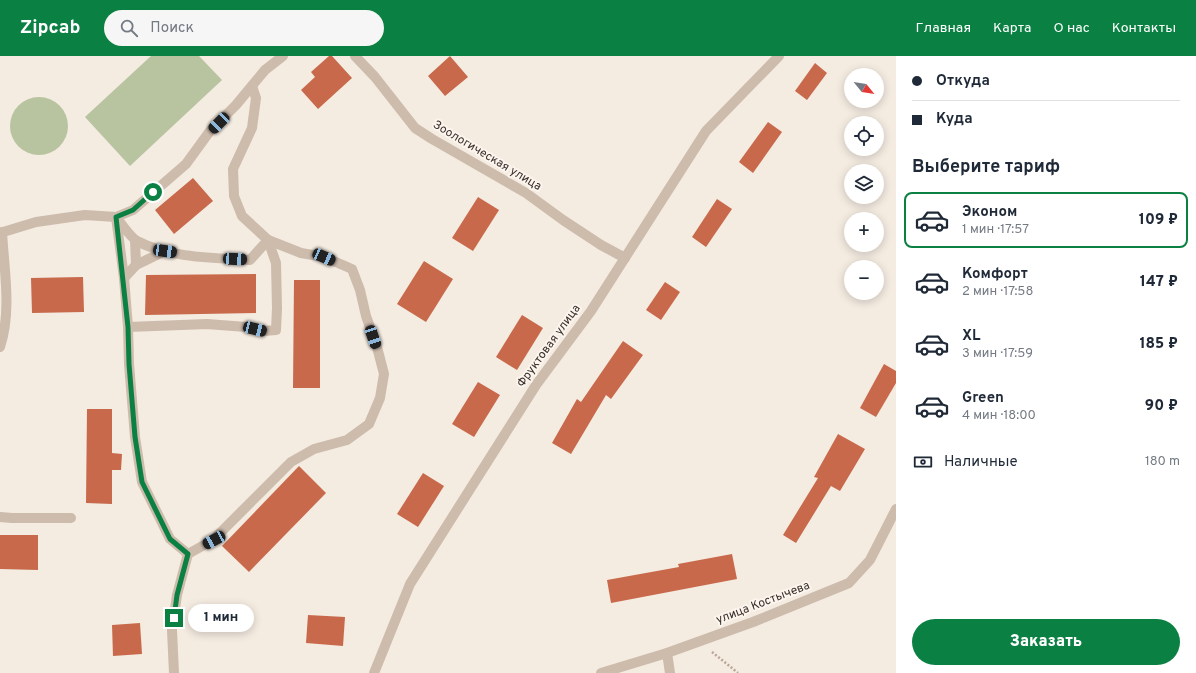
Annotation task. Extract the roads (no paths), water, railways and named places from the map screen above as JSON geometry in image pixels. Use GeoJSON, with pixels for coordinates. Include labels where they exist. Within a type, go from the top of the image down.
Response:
{"type":"FeatureCollection","features":[{"type":"Feature","properties":{"kind":"street"},"geometry":{"type":"LineString","coordinates":[[0,347],[4,335],[6,303],[1,232],[36,222],[85,215],[116,217],[133,210],[186,164],[210,131],[236,105],[264,70],[283,56]]}},
{"type":"Feature","properties":{"kind":"street","name":"Зоологическая улица"},"geometry":{"type":"LineString","coordinates":[[355,56],[375,77],[415,128],[526,193],[601,245],[625,258]]}},
{"type":"Feature","properties":{"kind":"street","name":"Фруктовая улица"},"geometry":{"type":"LineString","coordinates":[[374,673],[410,584],[536,385],[591,311],[706,131],[779,56]]}},
{"type":"Feature","properties":{"kind":"street"},"geometry":{"type":"LineString","coordinates":[[174,673],[172,630],[177,595],[188,554],[214,540],[291,462],[314,449],[347,440],[369,424],[380,398],[384,374],[377,347],[366,316],[360,290],[352,269],[324,257],[301,253],[268,240],[242,216],[234,196],[233,168],[252,128],[256,98],[252,86]]}},
{"type":"Feature","properties":{"kind":"street"},"geometry":{"type":"LineString","coordinates":[[116,217],[135,240],[165,251],[205,257],[250,260],[268,240]]}},
{"type":"Feature","properties":{"kind":"street"},"geometry":{"type":"LineString","coordinates":[[116,217],[124,278],[135,437],[142,482],[170,539],[188,554]]}},
{"type":"Feature","properties":{"kind":"street"},"geometry":{"type":"LineString","coordinates":[[135,240],[136,265]]}},
{"type":"Feature","properties":{"kind":"street"},"geometry":{"type":"LineString","coordinates":[[128,327],[207,324],[246,327],[264,331],[276,330],[276,263],[268,240]]}},
{"type":"Feature","properties":{"kind":"street"},"geometry":{"type":"LineString","coordinates":[[124,278],[136,265],[165,251]]}},
{"type":"Feature","properties":{"kind":"street","name":"улица Костычева"},"geometry":{"type":"LineString","coordinates":[[601,673],[667,653],[702,639],[753,622],[849,583],[870,560],[896,509]]}},
{"type":"Feature","properties":{"kind":"street"},"geometry":{"type":"LineString","coordinates":[[0,517],[71,518]]}},
{"type":"Feature","properties":{"kind":"street"},"geometry":{"type":"LineString","coordinates":[[667,653],[670,673]]}}]}
